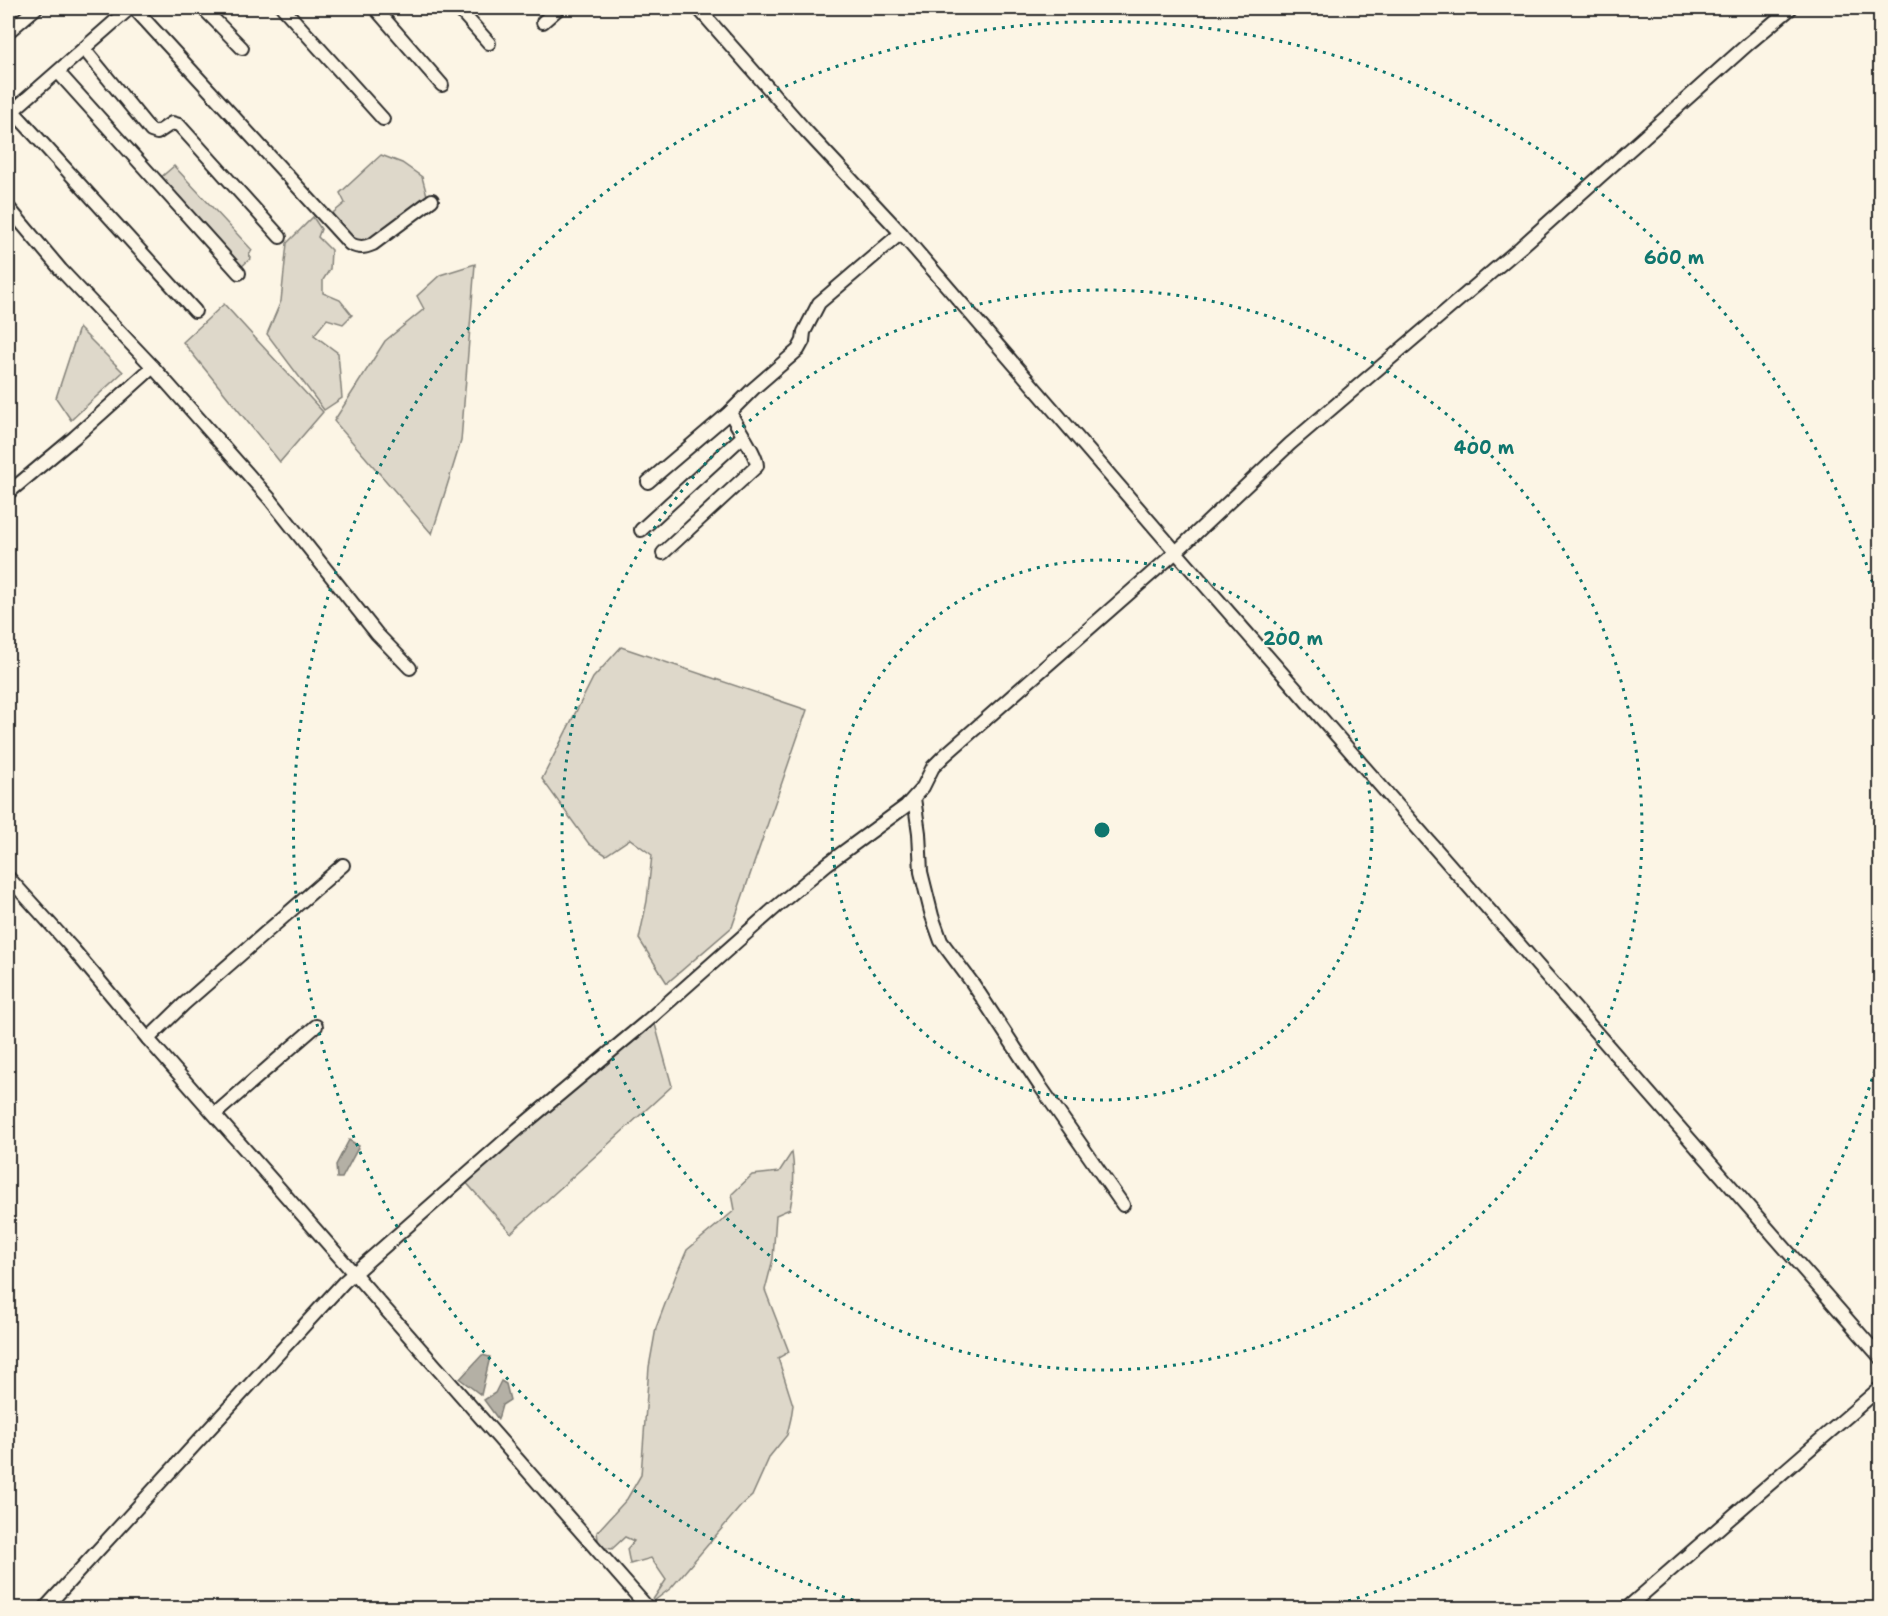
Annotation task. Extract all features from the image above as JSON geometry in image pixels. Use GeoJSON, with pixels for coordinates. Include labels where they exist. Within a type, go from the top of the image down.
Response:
{"type":"FeatureCollection","features":[{"type":"Feature","properties":{"kind":"street"},"geometry":{"type":"LineString","coordinates":[[8,32],[36,8]]}},
{"type":"Feature","properties":{"kind":"street"},"geometry":{"type":"LineString","coordinates":[[195,311],[10,113],[132,8],[350,244],[358,248],[373,244],[432,200]]}},
{"type":"Feature","properties":{"kind":"street"},"geometry":{"type":"LineString","coordinates":[[203,8],[242,48]]}},
{"type":"Feature","properties":{"kind":"street"},"geometry":{"type":"LineString","coordinates":[[283,8],[383,119]]}},
{"type":"Feature","properties":{"kind":"street"},"geometry":{"type":"LineString","coordinates":[[375,8],[442,85]]}},
{"type":"Feature","properties":{"kind":"street"},"geometry":{"type":"LineString","coordinates":[[458,8],[489,43]]}},
{"type":"Feature","properties":{"kind":"street"},"geometry":{"type":"LineString","coordinates":[[543,22],[559,8]]}},
{"type":"Feature","properties":{"kind":"street"},"geometry":{"type":"LineString","coordinates":[[698,8],[806,131],[902,233],[1176,552],[1881,1357]]}},
{"type":"Feature","properties":{"kind":"street"},"geometry":{"type":"LineString","coordinates":[[45,1608],[336,1290],[518,1129],[646,1022],[784,899],[914,798],[923,787],[933,767],[944,756],[1176,552],[1290,444],[1521,247],[1791,8]]}},
{"type":"Feature","properties":{"kind":"street"},"geometry":{"type":"LineString","coordinates":[[84,49],[151,131],[157,133],[171,123],[179,125],[280,237]]}},
{"type":"Feature","properties":{"kind":"street"},"geometry":{"type":"LineString","coordinates":[[58,72],[239,273]]}},
{"type":"Feature","properties":{"kind":"street"},"geometry":{"type":"LineString","coordinates":[[8,207],[61,270],[153,367],[270,499],[377,634],[410,668]]}},
{"type":"Feature","properties":{"kind":"street"},"geometry":{"type":"LineString","coordinates":[[648,482],[798,350],[819,303],[902,233]]}},
{"type":"Feature","properties":{"kind":"street"},"geometry":{"type":"LineString","coordinates":[[8,490],[75,437],[153,367]]}},
{"type":"Feature","properties":{"kind":"street"},"geometry":{"type":"LineString","coordinates":[[663,553],[757,466],[755,454],[742,437],[730,412]]}},
{"type":"Feature","properties":{"kind":"street"},"geometry":{"type":"LineString","coordinates":[[641,530],[742,437]]}},
{"type":"Feature","properties":{"kind":"street"},"geometry":{"type":"LineString","coordinates":[[914,798],[920,833],[921,872],[941,941],[973,984],[1040,1086],[1123,1205]]}},
{"type":"Feature","properties":{"kind":"street"},"geometry":{"type":"LineString","coordinates":[[148,1039],[193,996],[343,865]]}},
{"type":"Feature","properties":{"kind":"street"},"geometry":{"type":"LineString","coordinates":[[8,877],[648,1608]]}},
{"type":"Feature","properties":{"kind":"street"},"geometry":{"type":"LineString","coordinates":[[214,1114],[316,1026]]}},
{"type":"Feature","properties":{"kind":"street"},"geometry":{"type":"LineString","coordinates":[[1628,1608],[1881,1388]]}},
{"type":"Feature","properties":{"kind":"shaded area"},"geometry":{"type":"Polygon","coordinates":[[[381,155],[402,163],[422,177],[428,199],[365,244],[351,241],[329,216],[345,203],[340,193],[381,155]]]}},
{"type":"Feature","properties":{"kind":"shaded area"},"geometry":{"type":"Polygon","coordinates":[[[174,166],[252,250],[249,255],[251,258],[239,269],[159,179],[174,166]]]}},
{"type":"Feature","properties":{"kind":"shaded area"},"geometry":{"type":"Polygon","coordinates":[[[313,217],[321,229],[318,237],[331,250],[330,269],[323,280],[323,293],[340,300],[352,315],[343,324],[327,319],[314,335],[338,353],[342,398],[324,410],[267,334],[281,301],[287,243],[313,217]]]}},
{"type":"Feature","properties":{"kind":"shaded area"},"geometry":{"type":"Polygon","coordinates":[[[475,264],[461,441],[432,534],[334,421],[385,341],[424,309],[417,296],[440,275],[475,264]]]}},
{"type":"Feature","properties":{"kind":"shaded area"},"geometry":{"type":"Polygon","coordinates":[[[224,304],[323,412],[280,462],[183,342],[224,304]]]}},
{"type":"Feature","properties":{"kind":"shaded area"},"geometry":{"type":"Polygon","coordinates":[[[79,328],[123,372],[71,420],[56,398],[79,328]]]}},
{"type":"Feature","properties":{"kind":"shaded area"},"geometry":{"type":"Polygon","coordinates":[[[621,647],[807,710],[732,927],[667,983],[639,939],[647,901],[652,855],[630,839],[606,855],[589,844],[542,779],[593,678],[621,647]]]}},
{"type":"Feature","properties":{"kind":"shaded area"},"geometry":{"type":"Polygon","coordinates":[[[653,1017],[672,1086],[511,1233],[464,1180],[653,1017]]]}},
{"type":"Feature","properties":{"kind":"shaded area"},"geometry":{"type":"Polygon","coordinates":[[[349,1140],[359,1146],[342,1178],[337,1178],[336,1165],[349,1140]]]}},
{"type":"Feature","properties":{"kind":"shaded area"},"geometry":{"type":"Polygon","coordinates":[[[792,1152],[794,1181],[790,1209],[776,1215],[773,1259],[765,1290],[789,1352],[778,1358],[793,1405],[787,1435],[770,1456],[752,1496],[671,1588],[650,1604],[666,1580],[651,1558],[630,1564],[627,1549],[634,1541],[625,1537],[612,1549],[599,1547],[597,1532],[627,1499],[641,1475],[649,1367],[656,1328],[687,1250],[735,1210],[732,1194],[752,1175],[779,1172],[792,1152]]]}},
{"type":"Feature","properties":{"kind":"shaded area"},"geometry":{"type":"Polygon","coordinates":[[[482,1355],[490,1357],[481,1395],[460,1379],[482,1355]]]}},
{"type":"Feature","properties":{"kind":"shaded area"},"geometry":{"type":"Polygon","coordinates":[[[501,1381],[506,1384],[510,1400],[502,1405],[498,1419],[484,1400],[495,1393],[501,1381]]]}}]}
